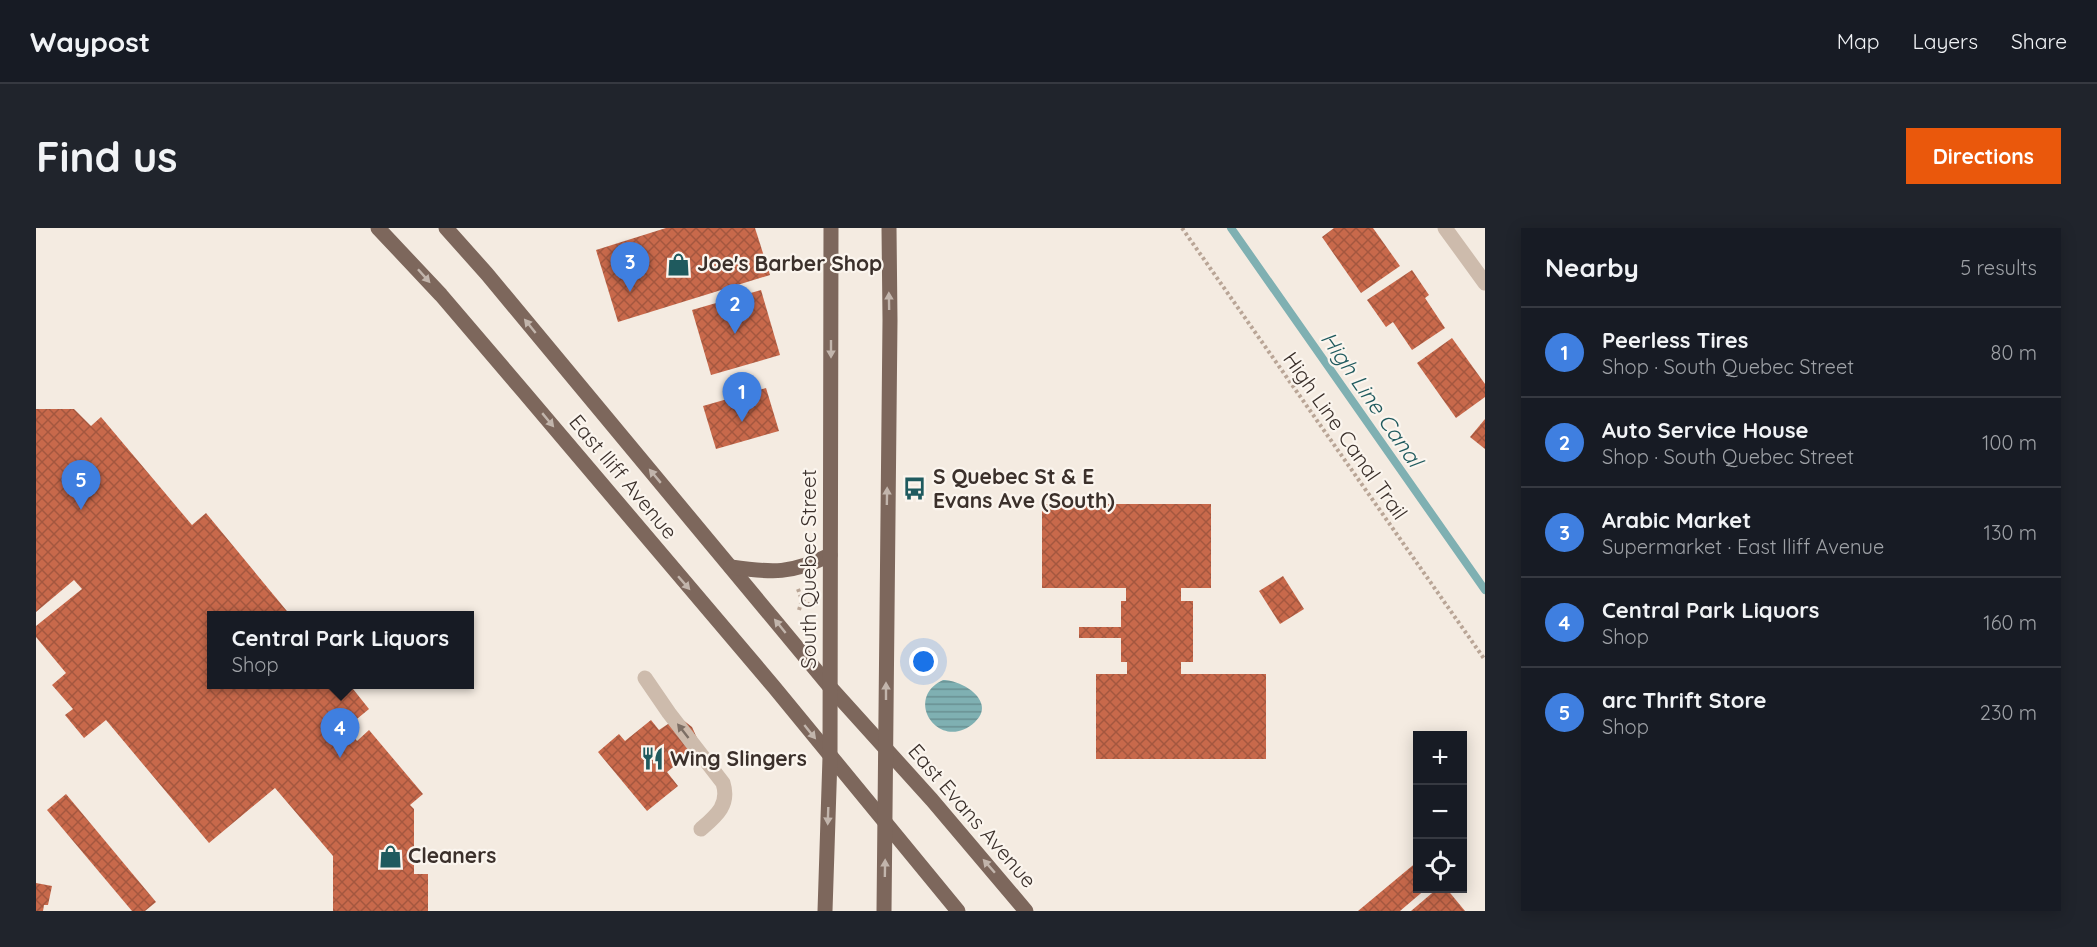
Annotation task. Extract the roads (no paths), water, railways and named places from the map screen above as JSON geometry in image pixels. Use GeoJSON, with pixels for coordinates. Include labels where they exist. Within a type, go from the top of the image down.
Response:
{"type":"FeatureCollection","features":[{"type":"Feature","properties":{"kind":"main road","name":"East Iliff Avenue"},"geometry":{"type":"LineString","coordinates":[[378,228],[441,295],[495,358],[774,687],[830,757]]}},
{"type":"Feature","properties":{"kind":"main road","name":"East Iliff Avenue"},"geometry":{"type":"LineString","coordinates":[[446,228],[487,274],[830,687],[886,749]]}},
{"type":"Feature","properties":{"kind":"main road","name":"South Quebec Street"},"geometry":{"type":"LineString","coordinates":[[825,911],[830,757],[831,228]]}},
{"type":"Feature","properties":{"kind":"main road"},"geometry":{"type":"LineString","coordinates":[[884,911],[889,228]]}},
{"type":"Feature","properties":{"kind":"main road"},"geometry":{"type":"LineString","coordinates":[[731,567],[774,572],[790,571],[830,555]]}},
{"type":"Feature","properties":{"kind":"main road","name":"East Evans Avenue"},"geometry":{"type":"LineString","coordinates":[[886,749],[1026,911]]}},
{"type":"Feature","properties":{"kind":"main road"},"geometry":{"type":"LineString","coordinates":[[830,757],[958,911]]}},
{"type":"Feature","properties":{"kind":"street"},"geometry":{"type":"LineString","coordinates":[[1445,228],[1485,283]]}},
{"type":"Feature","properties":{"kind":"street"},"geometry":{"type":"LineString","coordinates":[[645,678],[723,783],[725,798],[723,805],[719,813],[701,829]]}},
{"type":"Feature","properties":{"kind":"water"},"geometry":{"type":"Polygon","coordinates":[[[943,680],[968,688],[980,700],[981,714],[975,722],[962,730],[949,732],[939,728],[930,720],[926,710],[926,699],[931,689],[943,680]]]}},
{"type":"Feature","properties":{"kind":"waterway","name":"High Line Canal"},"geometry":{"type":"LineString","coordinates":[[1231,228],[1485,590]]}},
{"type":"Feature","properties":{"kind":"place","name":"Joe's Barber Shop"},"geometry":{"type":"Point","coordinates":[679,264]}},
{"type":"Feature","properties":{"kind":"place","name":"Arabic Market"},"geometry":{"type":"Point","coordinates":[630,292]}},
{"type":"Feature","properties":{"kind":"place","name":"Auto Service House"},"geometry":{"type":"Point","coordinates":[735,334]}},
{"type":"Feature","properties":{"kind":"place","name":"Peerless Tires"},"geometry":{"type":"Point","coordinates":[742,422]}},
{"type":"Feature","properties":{"kind":"place","name":"S Quebec St & E Evans Ave (South)"},"geometry":{"type":"Point","coordinates":[915,489]}},
{"type":"Feature","properties":{"kind":"place","name":"arc Thrift Store"},"geometry":{"type":"Point","coordinates":[81,510]}},
{"type":"Feature","properties":{"kind":"place","name":"Central Park Liquors"},"geometry":{"type":"Point","coordinates":[340,758]}},
{"type":"Feature","properties":{"kind":"place","name":"Wing Slingers"},"geometry":{"type":"Point","coordinates":[652,759]}},
{"type":"Feature","properties":{"kind":"place","name":"Cleaners"},"geometry":{"type":"Point","coordinates":[390,856]}}]}
